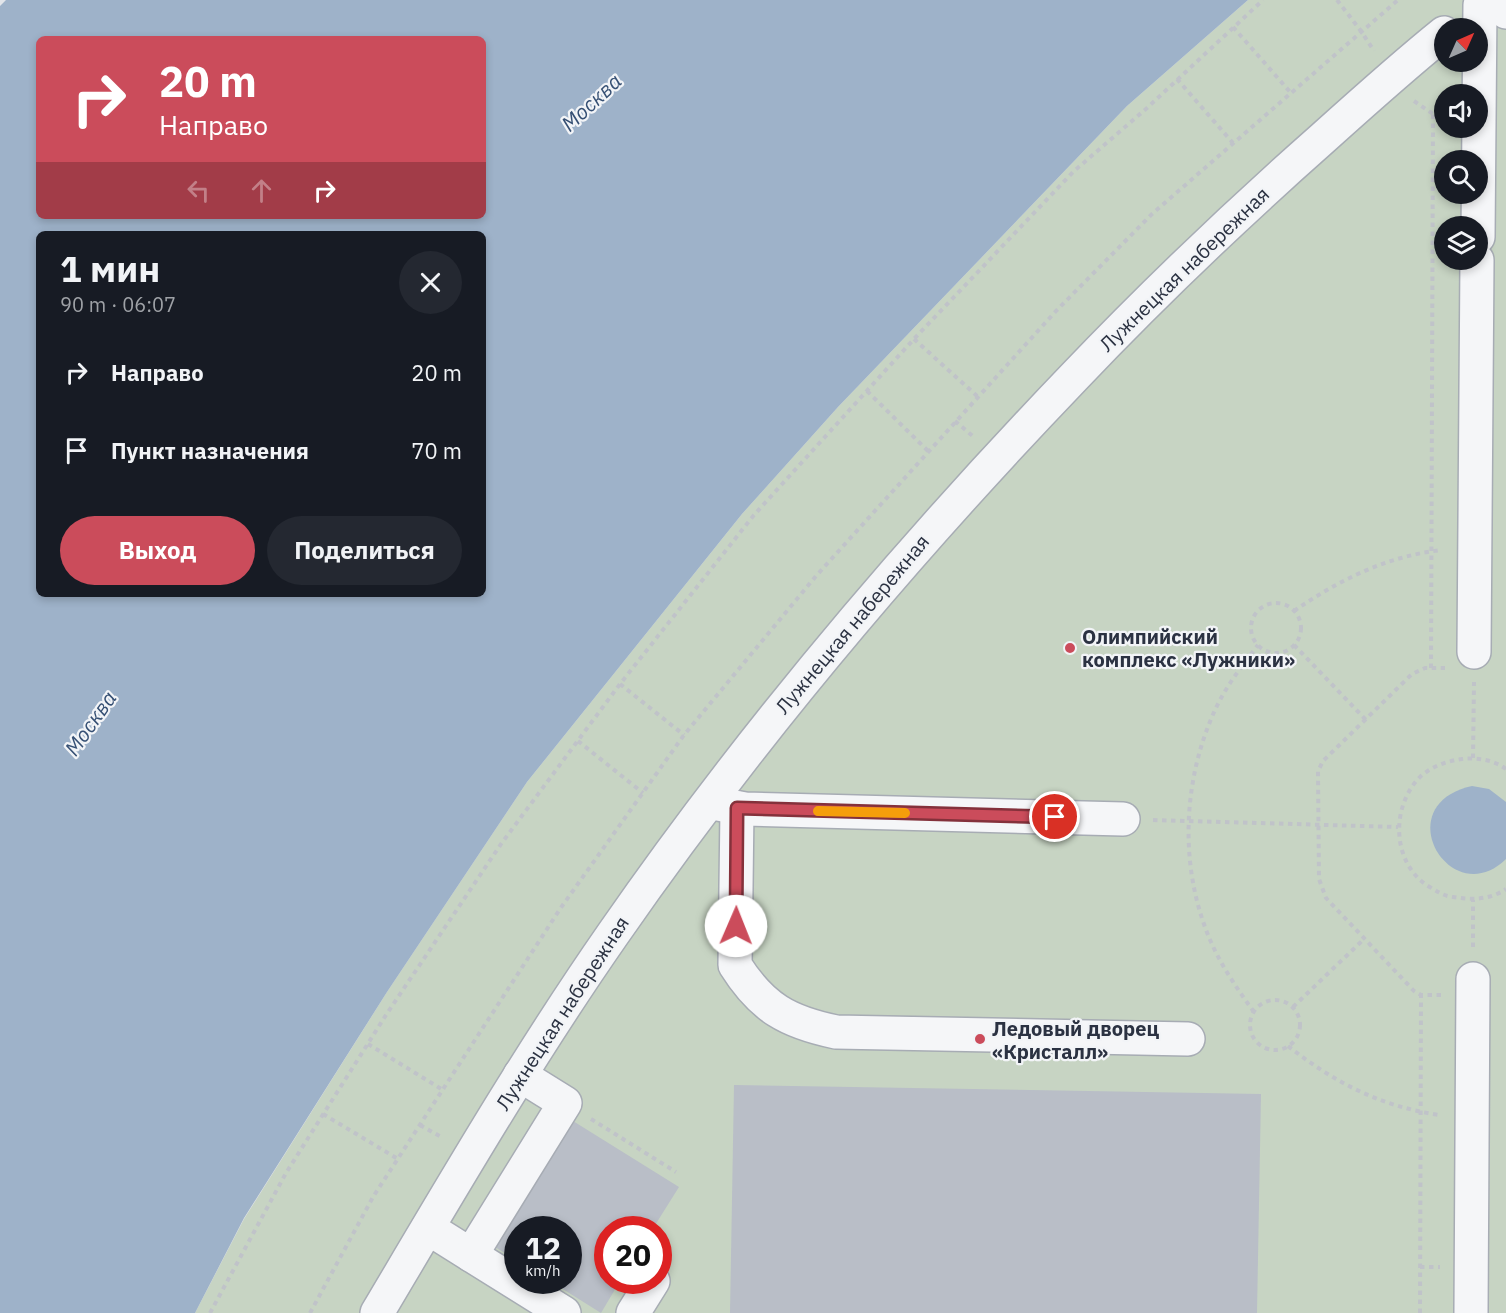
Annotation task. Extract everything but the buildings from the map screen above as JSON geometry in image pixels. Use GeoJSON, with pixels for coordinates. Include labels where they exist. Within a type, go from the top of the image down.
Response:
{"type":"FeatureCollection","features":[{"type":"Feature","properties":{"kind":"street"},"geometry":{"type":"LineString","coordinates":[[1468,18],[1492,4]]}},
{"type":"Feature","properties":{"kind":"street"},"geometry":{"type":"LineString","coordinates":[[1479,216],[1492,4]]}},
{"type":"Feature","properties":{"kind":"street","name":"Лужнецкая набережная"},"geometry":{"type":"LineString","coordinates":[[377,1313],[520,1075],[612,935],[723,805],[764,731],[862,610],[997,458],[1143,305],[1243,209],[1390,77],[1434,41]]}},
{"type":"Feature","properties":{"kind":"street"},"geometry":{"type":"LineString","coordinates":[[1474,652],[1477,270]]}},
{"type":"Feature","properties":{"kind":"street"},"geometry":{"type":"LineString","coordinates":[[1123,819],[723,805],[735,965],[761,999],[781,1014],[807,1026],[836,1032],[1188,1039]]}},
{"type":"Feature","properties":{"kind":"street"},"geometry":{"type":"LineString","coordinates":[[1471,1313],[1473,987]]}},
{"type":"Feature","properties":{"kind":"street"},"geometry":{"type":"LineString","coordinates":[[471,1255],[565,1103],[520,1075]]}},
{"type":"Feature","properties":{"kind":"street"},"geometry":{"type":"LineString","coordinates":[[428,1228],[564,1313]]}},
{"type":"Feature","properties":{"kind":"street"},"geometry":{"type":"LineString","coordinates":[[633,1313],[645,1294]]}},
{"type":"Feature","properties":{"kind":"path"},"geometry":{"type":"LineString","coordinates":[[210,1313],[286,1173],[368,1044],[501,844],[620,684],[754,515],[914,339],[1073,172],[1263,0]]}},
{"type":"Feature","properties":{"kind":"path"},"geometry":{"type":"LineString","coordinates":[[1337,0],[1361,31],[1390,77]]}},
{"type":"Feature","properties":{"kind":"path"},"geometry":{"type":"LineString","coordinates":[[1233,27],[1291,93]]}},
{"type":"Feature","properties":{"kind":"path"},"geometry":{"type":"LineString","coordinates":[[1177,79],[1233,143]]}},
{"type":"Feature","properties":{"kind":"path"},"geometry":{"type":"LineString","coordinates":[[1433,114],[1431,668],[1412,674],[1319,767],[1319,879],[1330,904],[1414,991],[1421,995],[1473,987],[1473,900]]}},
{"type":"Feature","properties":{"kind":"path"},"geometry":{"type":"LineString","coordinates":[[914,339],[977,396]]}},
{"type":"Feature","properties":{"kind":"path"},"geometry":{"type":"LineString","coordinates":[[867,391],[928,450]]}},
{"type":"Feature","properties":{"kind":"path"},"geometry":{"type":"LineString","coordinates":[[1294,610],[1357,573],[1392,560],[1431,551],[1475,548]]}},
{"type":"Feature","properties":{"kind":"path"},"geometry":{"type":"LineString","coordinates":[[1277,603],[1290,606],[1294,610],[1301,628],[1294,645],[1284,651],[1273,652],[1258,645],[1251,627],[1259,610],[1277,603]]}},
{"type":"Feature","properties":{"kind":"path"},"geometry":{"type":"LineString","coordinates":[[1254,1012],[1225,969],[1211,942],[1200,912],[1190,862],[1188,820],[1192,782],[1201,745],[1216,709],[1235,675],[1258,645]]}},
{"type":"Feature","properties":{"kind":"path"},"geometry":{"type":"LineString","coordinates":[[1294,645],[1366,720]]}},
{"type":"Feature","properties":{"kind":"path"},"geometry":{"type":"LineString","coordinates":[[1473,758],[1474,652]]}},
{"type":"Feature","properties":{"kind":"path"},"geometry":{"type":"LineString","coordinates":[[620,684],[684,735]]}},
{"type":"Feature","properties":{"kind":"path"},"geometry":{"type":"LineString","coordinates":[[578,741],[643,794]]}},
{"type":"Feature","properties":{"kind":"path"},"geometry":{"type":"LineString","coordinates":[[1506,769],[1499,764],[1473,758],[1445,762],[1421,776],[1404,799],[1398,827],[1403,856],[1419,880],[1444,896],[1473,900],[1500,893],[1506,889]]}},
{"type":"Feature","properties":{"kind":"path"},"geometry":{"type":"LineString","coordinates":[[1123,819],[1398,827]]}},
{"type":"Feature","properties":{"kind":"path"},"geometry":{"type":"LineString","coordinates":[[1293,1008],[1364,939]]}},
{"type":"Feature","properties":{"kind":"path"},"geometry":{"type":"LineString","coordinates":[[1420,1313],[1421,995]]}},
{"type":"Feature","properties":{"kind":"path"},"geometry":{"type":"LineString","coordinates":[[1276,1000],[1293,1008],[1297,1012],[1300,1025],[1297,1037],[1288,1046],[1271,1050],[1260,1045],[1251,1030],[1254,1012],[1263,1003],[1276,1000]]}},
{"type":"Feature","properties":{"kind":"path"},"geometry":{"type":"LineString","coordinates":[[368,1044],[443,1090]]}},
{"type":"Feature","properties":{"kind":"path"},"geometry":{"type":"LineString","coordinates":[[1288,1046],[1318,1069],[1350,1088],[1384,1103],[1420,1113],[1472,1118]]}},
{"type":"Feature","properties":{"kind":"path"},"geometry":{"type":"LineString","coordinates":[[565,1103],[676,1172]]}},
{"type":"Feature","properties":{"kind":"path"},"geometry":{"type":"LineString","coordinates":[[323,1114],[398,1160]]}},
{"type":"Feature","properties":{"kind":"green space","name":"Олимпийский комплекс «Лужники»"},"geometry":{"type":"Polygon","coordinates":[[[1248,0],[1506,0],[1506,1313],[195,1313],[244,1219],[387,992],[527,782],[742,514],[838,407],[1127,106],[1248,0]]]}},
{"type":"Feature","properties":{"kind":"water","name":"Москва"},"geometry":{"type":"Polygon","coordinates":[[[6,0],[1248,0],[1127,106],[838,407],[742,514],[527,782],[387,992],[244,1218],[195,1313],[0,1313],[0,6],[6,0]]]}},
{"type":"Feature","properties":{"kind":"water"},"geometry":{"type":"Polygon","coordinates":[[[1472,786],[1489,789],[1506,802],[1506,859],[1485,872],[1465,873],[1448,865],[1436,850],[1430,832],[1433,813],[1447,797],[1472,786]]]}},
{"type":"Feature","properties":{"kind":"slow traffic"},"geometry":{"type":"LineString","coordinates":[[818,811],[905,813]]}},
{"type":"Feature","properties":{"kind":"place","name":"Олимпийский комплекс «Лужники»"},"geometry":{"type":"Point","coordinates":[1070,648]}},
{"type":"Feature","properties":{"kind":"place","name":"Ледовый дворец «Кристалл»"},"geometry":{"type":"Point","coordinates":[980,1039]}},
{"type":"Feature","properties":{"kind":"route"},"geometry":{"type":"LineString","coordinates":[[736,926],[737,808],[1055,817]]}}]}
